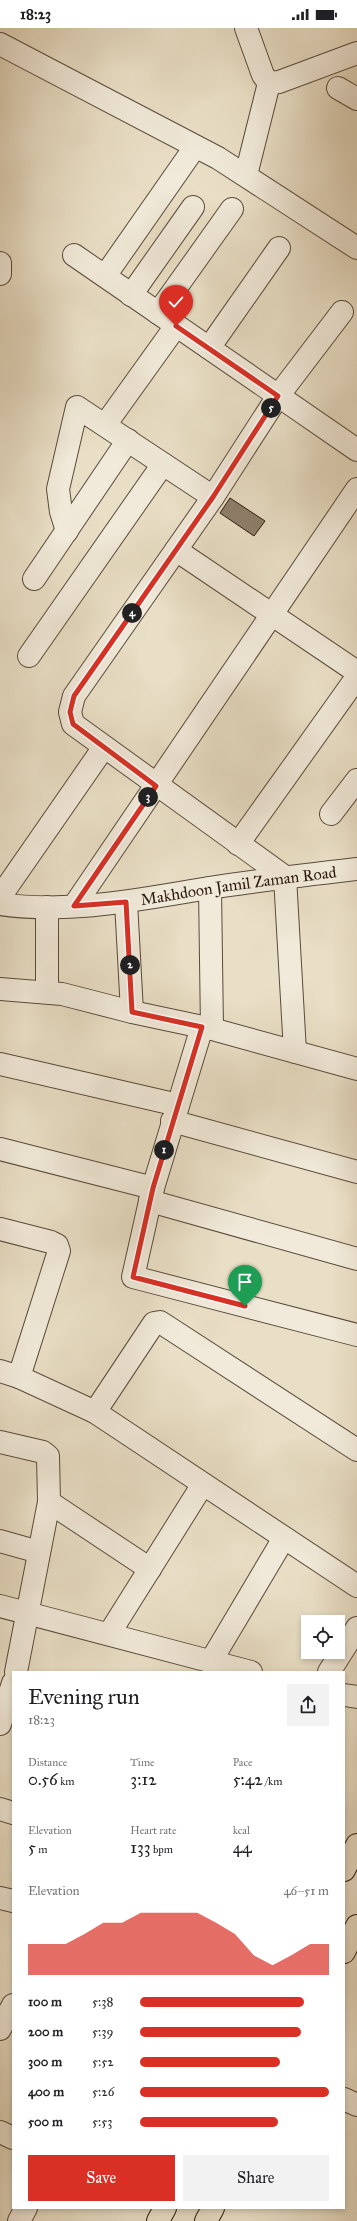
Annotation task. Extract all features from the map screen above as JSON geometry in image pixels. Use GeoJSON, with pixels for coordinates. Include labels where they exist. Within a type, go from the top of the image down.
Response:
{"type":"FeatureCollection","features":[{"type":"Feature","properties":{"kind":"main road"},"geometry":{"type":"LineString","coordinates":[[345,1868],[357,1845]]}},
{"type":"Feature","properties":{"kind":"main road"},"geometry":{"type":"LineString","coordinates":[[345,1950],[357,1926]]}},
{"type":"Feature","properties":{"kind":"main road"},"geometry":{"type":"LineString","coordinates":[[206,2221],[212,2209]]}},
{"type":"Feature","properties":{"kind":"street"},"geometry":{"type":"LineString","coordinates":[[246,28],[263,75],[269,83]]}},
{"type":"Feature","properties":{"kind":"street"},"geometry":{"type":"LineString","coordinates":[[0,44],[246,175],[357,248]]}},
{"type":"Feature","properties":{"kind":"street"},"geometry":{"type":"LineString","coordinates":[[269,83],[279,82],[357,54]]}},
{"type":"Feature","properties":{"kind":"street"},"geometry":{"type":"LineString","coordinates":[[246,175],[269,83]]}},
{"type":"Feature","properties":{"kind":"street"},"geometry":{"type":"LineString","coordinates":[[338,88],[357,99]]}},
{"type":"Feature","properties":{"kind":"street"},"geometry":{"type":"LineString","coordinates":[[105,276],[195,147]]}},
{"type":"Feature","properties":{"kind":"street"},"geometry":{"type":"LineString","coordinates":[[131,295],[193,207]]}},
{"type":"Feature","properties":{"kind":"street"},"geometry":{"type":"LineString","coordinates":[[158,313],[232,209]]}},
{"type":"Feature","properties":{"kind":"street"},"geometry":{"type":"LineString","coordinates":[[209,348],[279,248]]}},
{"type":"Feature","properties":{"kind":"street"},"geometry":{"type":"LineString","coordinates":[[74,255],[357,450]]}},
{"type":"Feature","properties":{"kind":"street"},"geometry":{"type":"LineString","coordinates":[[0,263],[0,274]]}},
{"type":"Feature","properties":{"kind":"street"},"geometry":{"type":"LineString","coordinates":[[295,1052],[285,877],[156,786],[73,724],[70,712],[74,696],[213,497],[278,396],[342,312]]}},
{"type":"Feature","properties":{"kind":"street"},"geometry":{"type":"LineString","coordinates":[[105,425],[176,326]]}},
{"type":"Feature","properties":{"kind":"street"},"geometry":{"type":"LineString","coordinates":[[66,531],[60,512],[58,489],[76,408],[79,407],[213,497]]}},
{"type":"Feature","properties":{"kind":"street"},"geometry":{"type":"LineString","coordinates":[[34,579],[128,440]]}},
{"type":"Feature","properties":{"kind":"street"},"geometry":{"type":"LineString","coordinates":[[29,656],[163,464]]}},
{"type":"Feature","properties":{"kind":"street"},"geometry":{"type":"LineString","coordinates":[[74,906],[357,489]]}},
{"type":"Feature","properties":{"kind":"street"},"geometry":{"type":"LineString","coordinates":[[176,550],[271,616],[357,672]]}},
{"type":"Feature","properties":{"kind":"street"},"geometry":{"type":"LineString","coordinates":[[238,844],[357,677]]}},
{"type":"Feature","properties":{"kind":"street"},"geometry":{"type":"LineString","coordinates":[[0,897],[104,747]]}},
{"type":"Feature","properties":{"kind":"street"},"geometry":{"type":"LineString","coordinates":[[331,814],[357,780]]}},
{"type":"Feature","properties":{"kind":"street","name":"Makhdoon Jamil Zaman Road"},"geometry":{"type":"LineString","coordinates":[[0,904],[22,907],[47,907],[126,902],[285,877],[357,869]]}},
{"type":"Feature","properties":{"kind":"street"},"geometry":{"type":"LineString","coordinates":[[210,888],[207,1028],[175,1113],[152,1195],[133,1277],[357,1335]]}},
{"type":"Feature","properties":{"kind":"street"},"geometry":{"type":"LineString","coordinates":[[126,902],[132,1012]]}},
{"type":"Feature","properties":{"kind":"street"},"geometry":{"type":"LineString","coordinates":[[47,907],[47,991]]}},
{"type":"Feature","properties":{"kind":"street"},"geometry":{"type":"LineString","coordinates":[[0,989],[47,991],[132,1012],[207,1028],[357,1069]]}},
{"type":"Feature","properties":{"kind":"street"},"geometry":{"type":"LineString","coordinates":[[0,1064],[175,1113],[357,1172]]}},
{"type":"Feature","properties":{"kind":"street"},"geometry":{"type":"LineString","coordinates":[[0,1149],[357,1259]]}},
{"type":"Feature","properties":{"kind":"street"},"geometry":{"type":"LineString","coordinates":[[0,1229],[51,1242],[57,1245],[59,1251],[9,1374],[95,1412],[357,1586]]}},
{"type":"Feature","properties":{"kind":"street"},"geometry":{"type":"LineString","coordinates":[[95,1412],[154,1323],[160,1322],[357,1450]]}},
{"type":"Feature","properties":{"kind":"street"},"geometry":{"type":"LineString","coordinates":[[0,1442],[43,1452],[48,1456],[50,1502],[16,1671]]}},
{"type":"Feature","properties":{"kind":"street"},"geometry":{"type":"LineString","coordinates":[[109,1634],[203,1484]]}},
{"type":"Feature","properties":{"kind":"street"},"geometry":{"type":"LineString","coordinates":[[50,1502],[150,1569]]}},
{"type":"Feature","properties":{"kind":"street"},"geometry":{"type":"LineString","coordinates":[[211,1661],[284,1538]]}},
{"type":"Feature","properties":{"kind":"street"},"geometry":{"type":"LineString","coordinates":[[0,1542],[39,1552]]}},
{"type":"Feature","properties":{"kind":"street"},"geometry":{"type":"LineString","coordinates":[[0,1606],[247,1671]]}},
{"type":"Feature","properties":{"kind":"street"},"geometry":{"type":"LineString","coordinates":[[330,1671],[357,1628]]}},
{"type":"Feature","properties":{"kind":"street"},"geometry":{"type":"LineString","coordinates":[[0,1672],[12,1675]]}},
{"type":"Feature","properties":{"kind":"street"},"geometry":{"type":"LineString","coordinates":[[0,1724],[12,1686]]}},
{"type":"Feature","properties":{"kind":"street"},"geometry":{"type":"LineString","coordinates":[[345,1695],[357,1697]]}},
{"type":"Feature","properties":{"kind":"street"},"geometry":{"type":"LineString","coordinates":[[0,1809],[12,1812]]}},
{"type":"Feature","properties":{"kind":"street"},"geometry":{"type":"LineString","coordinates":[[0,1898],[12,1901]]}},
{"type":"Feature","properties":{"kind":"street"},"geometry":{"type":"LineString","coordinates":[[0,2029],[12,2007]]}},
{"type":"Feature","properties":{"kind":"street"},"geometry":{"type":"LineString","coordinates":[[345,2100],[357,2106]]}},
{"type":"Feature","properties":{"kind":"street"},"geometry":{"type":"LineString","coordinates":[[0,2132],[12,2138]]}},
{"type":"Feature","properties":{"kind":"street"},"geometry":{"type":"LineString","coordinates":[[19,2221],[25,2209]]}},
{"type":"Feature","properties":{"kind":"building"},"geometry":{"type":"Polygon","coordinates":[[[230,498],[265,521],[254,536],[220,513],[230,498]]]}},
{"type":"Feature","properties":{"kind":"route"},"geometry":{"type":"LineString","coordinates":[[176,326],[278,396],[213,497],[74,696],[70,712],[73,724],[156,786],[74,906],[126,902],[132,1012],[202,1027],[172,1121],[153,1188],[133,1277],[245,1306]]}}]}
